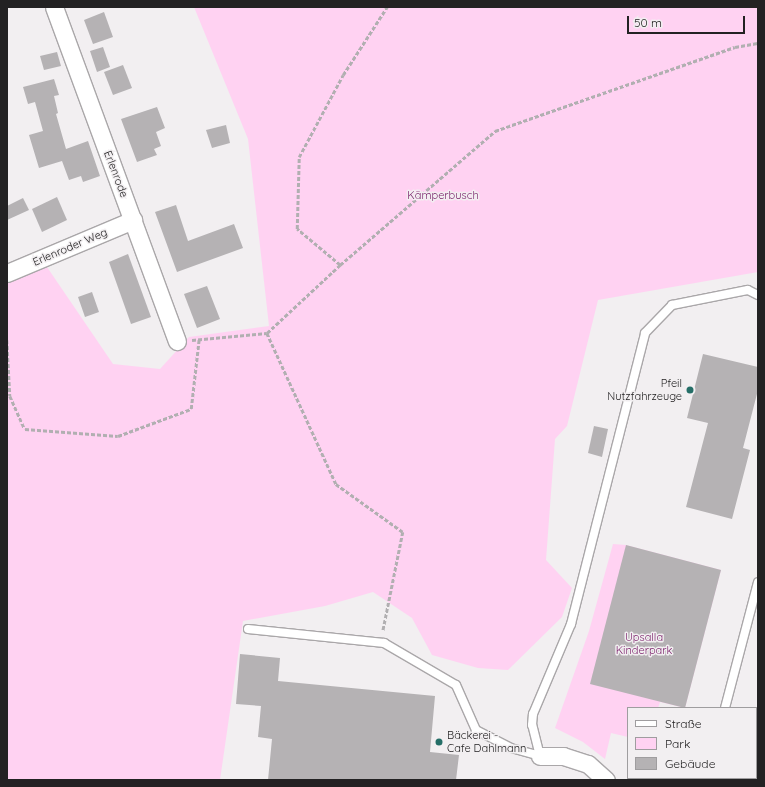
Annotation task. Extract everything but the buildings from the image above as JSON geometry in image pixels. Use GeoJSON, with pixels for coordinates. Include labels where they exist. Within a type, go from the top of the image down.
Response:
{"type":"FeatureCollection","features":[{"type":"Feature","properties":{"kind":"street","name":"Erlenrode"},"geometry":{"type":"LineString","coordinates":[[54,7],[178,341]]}},
{"type":"Feature","properties":{"kind":"street","name":"Erlenroder Weg"},"geometry":{"type":"LineString","coordinates":[[7,274],[133,220]]}},
{"type":"Feature","properties":{"kind":"street"},"geometry":{"type":"LineString","coordinates":[[540,756],[563,756],[588,764],[600,777]]}},
{"type":"Feature","properties":{"kind":"lane"},"geometry":{"type":"LineString","coordinates":[[248,629],[381,643],[456,685],[476,730],[511,748],[540,756],[532,725],[533,714],[571,624],[645,333],[672,305],[748,290],[758,296]]}},
{"type":"Feature","properties":{"kind":"lane"},"geometry":{"type":"LineString","coordinates":[[725,707],[758,582]]}},
{"type":"Feature","properties":{"kind":"path"},"geometry":{"type":"LineString","coordinates":[[340,265],[297,229],[299,157],[343,74],[387,7]]}},
{"type":"Feature","properties":{"kind":"path"},"geometry":{"type":"LineString","coordinates":[[178,341],[267,333],[340,265],[495,131],[735,47],[758,43]]}},
{"type":"Feature","properties":{"kind":"path"},"geometry":{"type":"LineString","coordinates":[[267,333],[336,484],[403,532],[381,643]]}},
{"type":"Feature","properties":{"kind":"path"},"geometry":{"type":"LineString","coordinates":[[7,340],[10,396],[25,429],[118,436],[191,409],[199,339]]}},
{"type":"Feature","properties":{"kind":"green space","name":"Kämperbusch"},"geometry":{"type":"Polygon","coordinates":[[[194,7],[758,7],[758,272],[598,300],[567,426],[555,439],[546,560],[572,588],[562,617],[508,670],[478,668],[432,655],[412,618],[373,592],[325,606],[243,621],[220,780],[7,780],[7,282],[47,267],[113,364],[160,369],[189,337],[269,326],[248,139],[194,7]]]}},
{"type":"Feature","properties":{"kind":"green space","name":"Upsalla Kinderpark"},"geometry":{"type":"Polygon","coordinates":[[[613,544],[626,545],[721,570],[685,707],[660,702],[658,707],[627,707],[627,737],[611,733],[605,759],[583,742],[555,728],[589,631],[613,544]]]}},
{"type":"Feature","properties":{"kind":"place","name":"Pfeil Nutzfahrzeuge"},"geometry":{"type":"Point","coordinates":[690,390]}},
{"type":"Feature","properties":{"kind":"place","name":"Bäckerei - Cafe Dahlmann"},"geometry":{"type":"Point","coordinates":[439,742]}}]}
